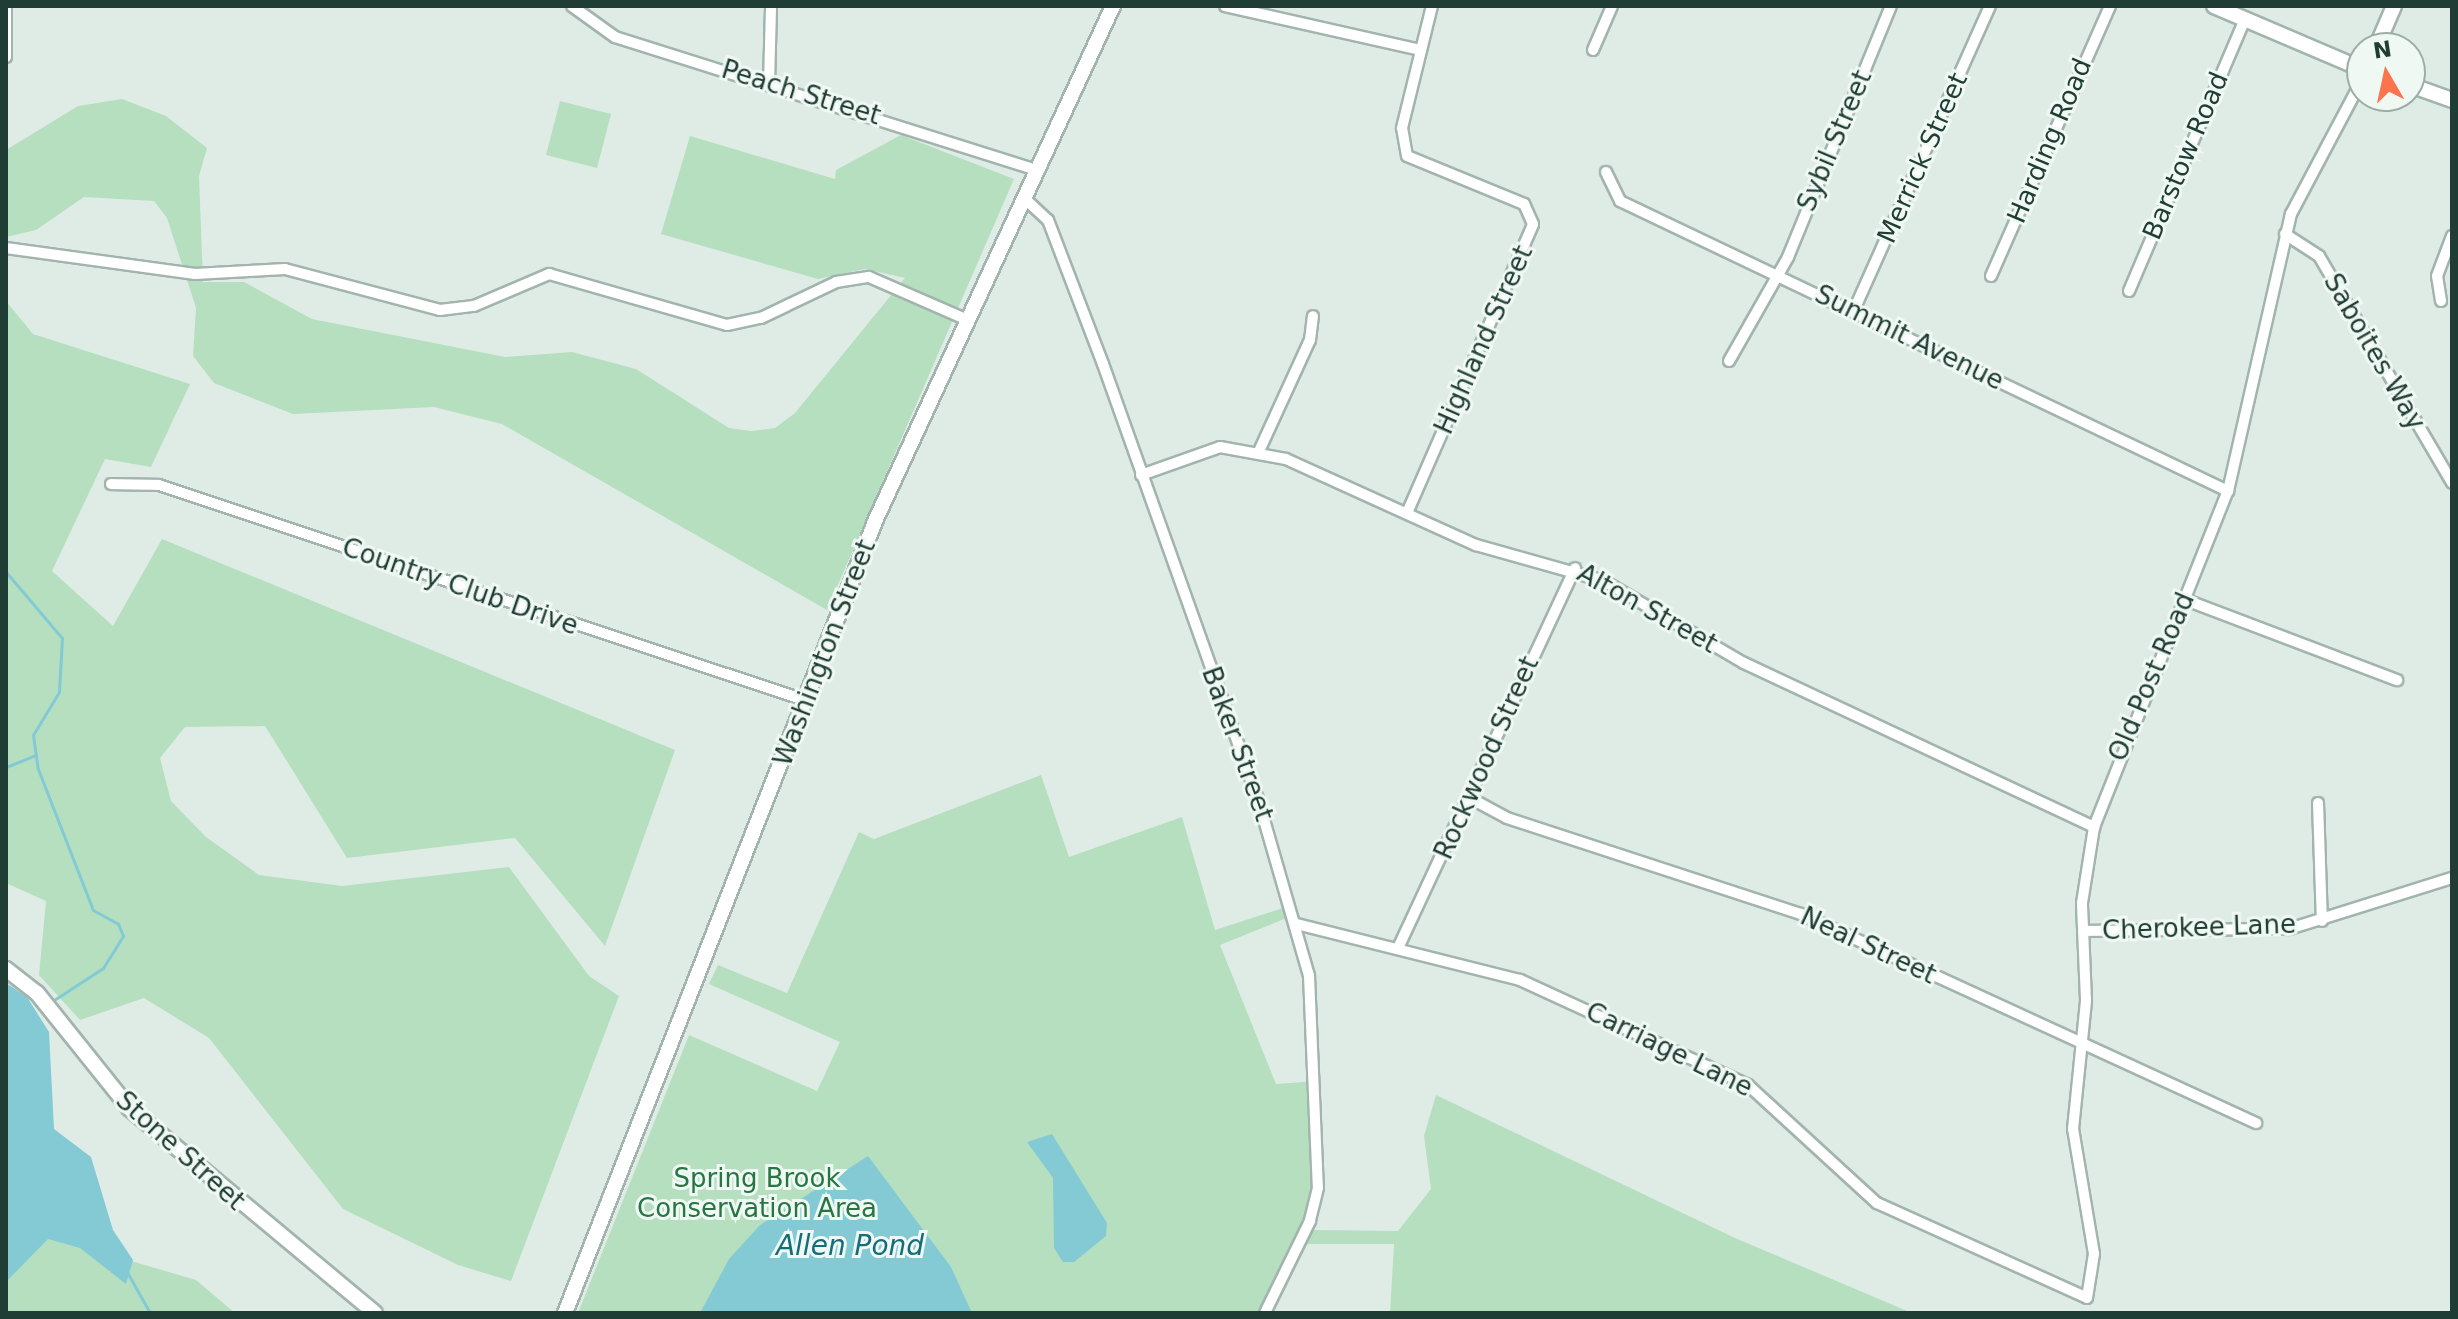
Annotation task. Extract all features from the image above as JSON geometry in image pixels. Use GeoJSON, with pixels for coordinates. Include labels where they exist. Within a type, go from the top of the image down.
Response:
{"type":"FeatureCollection","features":[{"type":"Feature","properties":{"kind":"main road","name":"Washington Street"},"geometry":{"type":"LineString","coordinates":[[565,1313],[876,519],[1113,6]]}},
{"type":"Feature","properties":{"kind":"main road"},"geometry":{"type":"LineString","coordinates":[[2214,6],[2244,22],[2346,63]]}},
{"type":"Feature","properties":{"kind":"main road"},"geometry":{"type":"LineString","coordinates":[[2383,32],[2394,6]]}},
{"type":"Feature","properties":{"kind":"main road"},"geometry":{"type":"LineString","coordinates":[[2426,91],[2452,100]]}},
{"type":"Feature","properties":{"kind":"main road","name":"Stone Street"},"geometry":{"type":"LineString","coordinates":[[6,969],[37,993],[138,1117],[375,1313]]}},
{"type":"Feature","properties":{"kind":"street","name":"Peach Street"},"geometry":{"type":"LineString","coordinates":[[572,6],[615,37],[1036,170]]}},
{"type":"Feature","properties":{"kind":"street"},"geometry":{"type":"LineString","coordinates":[[769,84],[771,6]]}},
{"type":"Feature","properties":{"kind":"street"},"geometry":{"type":"LineString","coordinates":[[1225,6],[1421,50]]}},
{"type":"Feature","properties":{"kind":"street","name":"Highland Street"},"geometry":{"type":"LineString","coordinates":[[1407,513],[1533,224],[1524,204],[1407,156],[1402,128],[1432,6]]}},
{"type":"Feature","properties":{"kind":"street"},"geometry":{"type":"LineString","coordinates":[[1593,50],[1612,6]]}},
{"type":"Feature","properties":{"kind":"street","name":"Sybil Street"},"geometry":{"type":"LineString","coordinates":[[1729,361],[1778,275],[1891,6]]}},
{"type":"Feature","properties":{"kind":"street","name":"Merrick Street"},"geometry":{"type":"LineString","coordinates":[[1854,310],[1990,6]]}},
{"type":"Feature","properties":{"kind":"street","name":"Harding Road"},"geometry":{"type":"LineString","coordinates":[[1991,276],[2110,6]]}},
{"type":"Feature","properties":{"kind":"street"},"geometry":{"type":"LineString","coordinates":[[6,8],[6,57]]}},
{"type":"Feature","properties":{"kind":"street","name":"Barstow Road"},"geometry":{"type":"LineString","coordinates":[[2129,291],[2244,22]]}},
{"type":"Feature","properties":{"kind":"street","name":"Old Post Road"},"geometry":{"type":"LineString","coordinates":[[2087,1298],[2094,1254],[2073,1145],[2083,1048],[2083,931],[2094,827],[2228,491],[2285,234],[2346,112]]}},
{"type":"Feature","properties":{"kind":"street","name":"Summit Avenue"},"geometry":{"type":"LineString","coordinates":[[1606,172],[1620,201],[2228,491]]}},
{"type":"Feature","properties":{"kind":"street","name":"Baker Street"},"geometry":{"type":"LineString","coordinates":[[1023,197],[1048,220],[1141,475],[1297,924],[1316,1018],[1319,1176],[1310,1221],[1265,1313]]}},
{"type":"Feature","properties":{"kind":"street","name":"Saboites Way"},"geometry":{"type":"LineString","coordinates":[[2285,234],[2319,256],[2452,483]]}},
{"type":"Feature","properties":{"kind":"street"},"geometry":{"type":"LineString","coordinates":[[2441,301],[2437,276],[2452,236]]}},
{"type":"Feature","properties":{"kind":"street"},"geometry":{"type":"LineString","coordinates":[[6,248],[195,274],[285,269],[440,310],[474,306],[549,274],[727,325],[761,318],[836,282],[869,277],[968,320]]}},
{"type":"Feature","properties":{"kind":"street"},"geometry":{"type":"LineString","coordinates":[[1260,449],[1310,340],[1313,316]]}},
{"type":"Feature","properties":{"kind":"street","name":"Alton Street"},"geometry":{"type":"LineString","coordinates":[[1141,475],[1220,447],[1260,449],[1476,545],[1575,568],[1744,663],[2094,827]]}},
{"type":"Feature","properties":{"kind":"street","name":"Country Club Drive"},"geometry":{"type":"LineString","coordinates":[[111,484],[159,485],[807,701]]}},
{"type":"Feature","properties":{"kind":"street","name":"Rockwood Street"},"geometry":{"type":"LineString","coordinates":[[1398,948],[1575,568]]}},
{"type":"Feature","properties":{"kind":"street"},"geometry":{"type":"LineString","coordinates":[[2186,600],[2397,680]]}},
{"type":"Feature","properties":{"kind":"street","name":"Neal Street"},"geometry":{"type":"LineString","coordinates":[[1470,798],[1507,818],[1801,914],[2083,1048],[2256,1123]]}},
{"type":"Feature","properties":{"kind":"street"},"geometry":{"type":"LineString","coordinates":[[2318,803],[2322,921]]}},
{"type":"Feature","properties":{"kind":"street","name":"Cherokee Lane"},"geometry":{"type":"LineString","coordinates":[[2083,931],[2289,929],[2452,878]]}},
{"type":"Feature","properties":{"kind":"street","name":"Carriage Lane"},"geometry":{"type":"LineString","coordinates":[[1297,924],[1520,980],[1748,1085],[1877,1203],[2087,1298]]}},
{"type":"Feature","properties":{"kind":"green space"},"geometry":{"type":"Polygon","coordinates":[[[122,99],[166,116],[207,148],[199,176],[203,282],[244,282],[312,319],[505,357],[572,352],[636,369],[729,428],[751,431],[775,428],[795,413],[905,278],[865,269],[818,279],[661,234],[690,136],[835,179],[836,170],[901,135],[1014,179],[827,610],[502,424],[434,407],[293,414],[214,383],[193,356],[196,308],[167,218],[154,201],[84,197],[36,230],[6,237],[6,150],[78,106],[122,99]]]}},
{"type":"Feature","properties":{"kind":"green space"},"geometry":{"type":"Polygon","coordinates":[[[560,101],[611,114],[597,168],[546,155],[560,101]]]}},
{"type":"Feature","properties":{"kind":"green space"},"geometry":{"type":"Polygon","coordinates":[[[6,301],[33,334],[190,384],[151,467],[105,459],[52,571],[113,626],[162,539],[675,750],[605,946],[515,838],[347,858],[265,726],[185,727],[160,758],[171,801],[206,837],[259,875],[342,886],[509,867],[589,976],[619,996],[511,1281],[458,1265],[343,1209],[209,1038],[144,998],[80,1020],[39,975],[46,901],[6,883],[6,301]]]}},
{"type":"Feature","properties":{"kind":"green space","name":"Spring Brook Conservation Area"},"geometry":{"type":"Polygon","coordinates":[[[1041,775],[1069,857],[1182,817],[1215,930],[1286,907],[1289,917],[1220,945],[1276,1084],[1317,1081],[1314,1205],[1265,1313],[578,1313],[689,1035],[817,1091],[840,1042],[709,984],[718,965],[787,993],[859,832],[874,839],[1041,775]]]}},
{"type":"Feature","properties":{"kind":"green space"},"geometry":{"type":"Polygon","coordinates":[[[1436,1095],[1735,1238],[1912,1313],[1390,1313],[1394,1244],[1305,1244],[1312,1230],[1398,1231],[1431,1189],[1424,1136],[1436,1095]]]}},
{"type":"Feature","properties":{"kind":"green space"},"geometry":{"type":"Polygon","coordinates":[[[69,1212],[121,1258],[196,1280],[235,1313],[6,1313],[6,1281],[69,1212]]]}},
{"type":"Feature","properties":{"kind":"water"},"geometry":{"type":"Polygon","coordinates":[[[6,983],[27,997],[49,1032],[54,1129],[91,1157],[113,1230],[133,1260],[126,1284],[80,1248],[48,1239],[6,1282],[6,983]]]}},
{"type":"Feature","properties":{"kind":"water"},"geometry":{"type":"Polygon","coordinates":[[[1052,1134],[1107,1223],[1106,1236],[1074,1262],[1063,1262],[1054,1248],[1053,1178],[1027,1142],[1052,1134]]]}},
{"type":"Feature","properties":{"kind":"water","name":"Allen Pond"},"geometry":{"type":"Polygon","coordinates":[[[868,1156],[951,1267],[972,1313],[700,1313],[729,1259],[760,1225],[868,1156]]]}},
{"type":"Feature","properties":{"kind":"waterway"},"geometry":{"type":"LineString","coordinates":[[6,572],[62,638],[59,692],[33,735],[38,769],[93,910],[118,924],[123,936],[103,968],[54,1000]]}},
{"type":"Feature","properties":{"kind":"waterway"},"geometry":{"type":"LineString","coordinates":[[6,767],[35,755]]}},
{"type":"Feature","properties":{"kind":"waterway"},"geometry":{"type":"LineString","coordinates":[[127,1272],[150,1313]]}}]}
